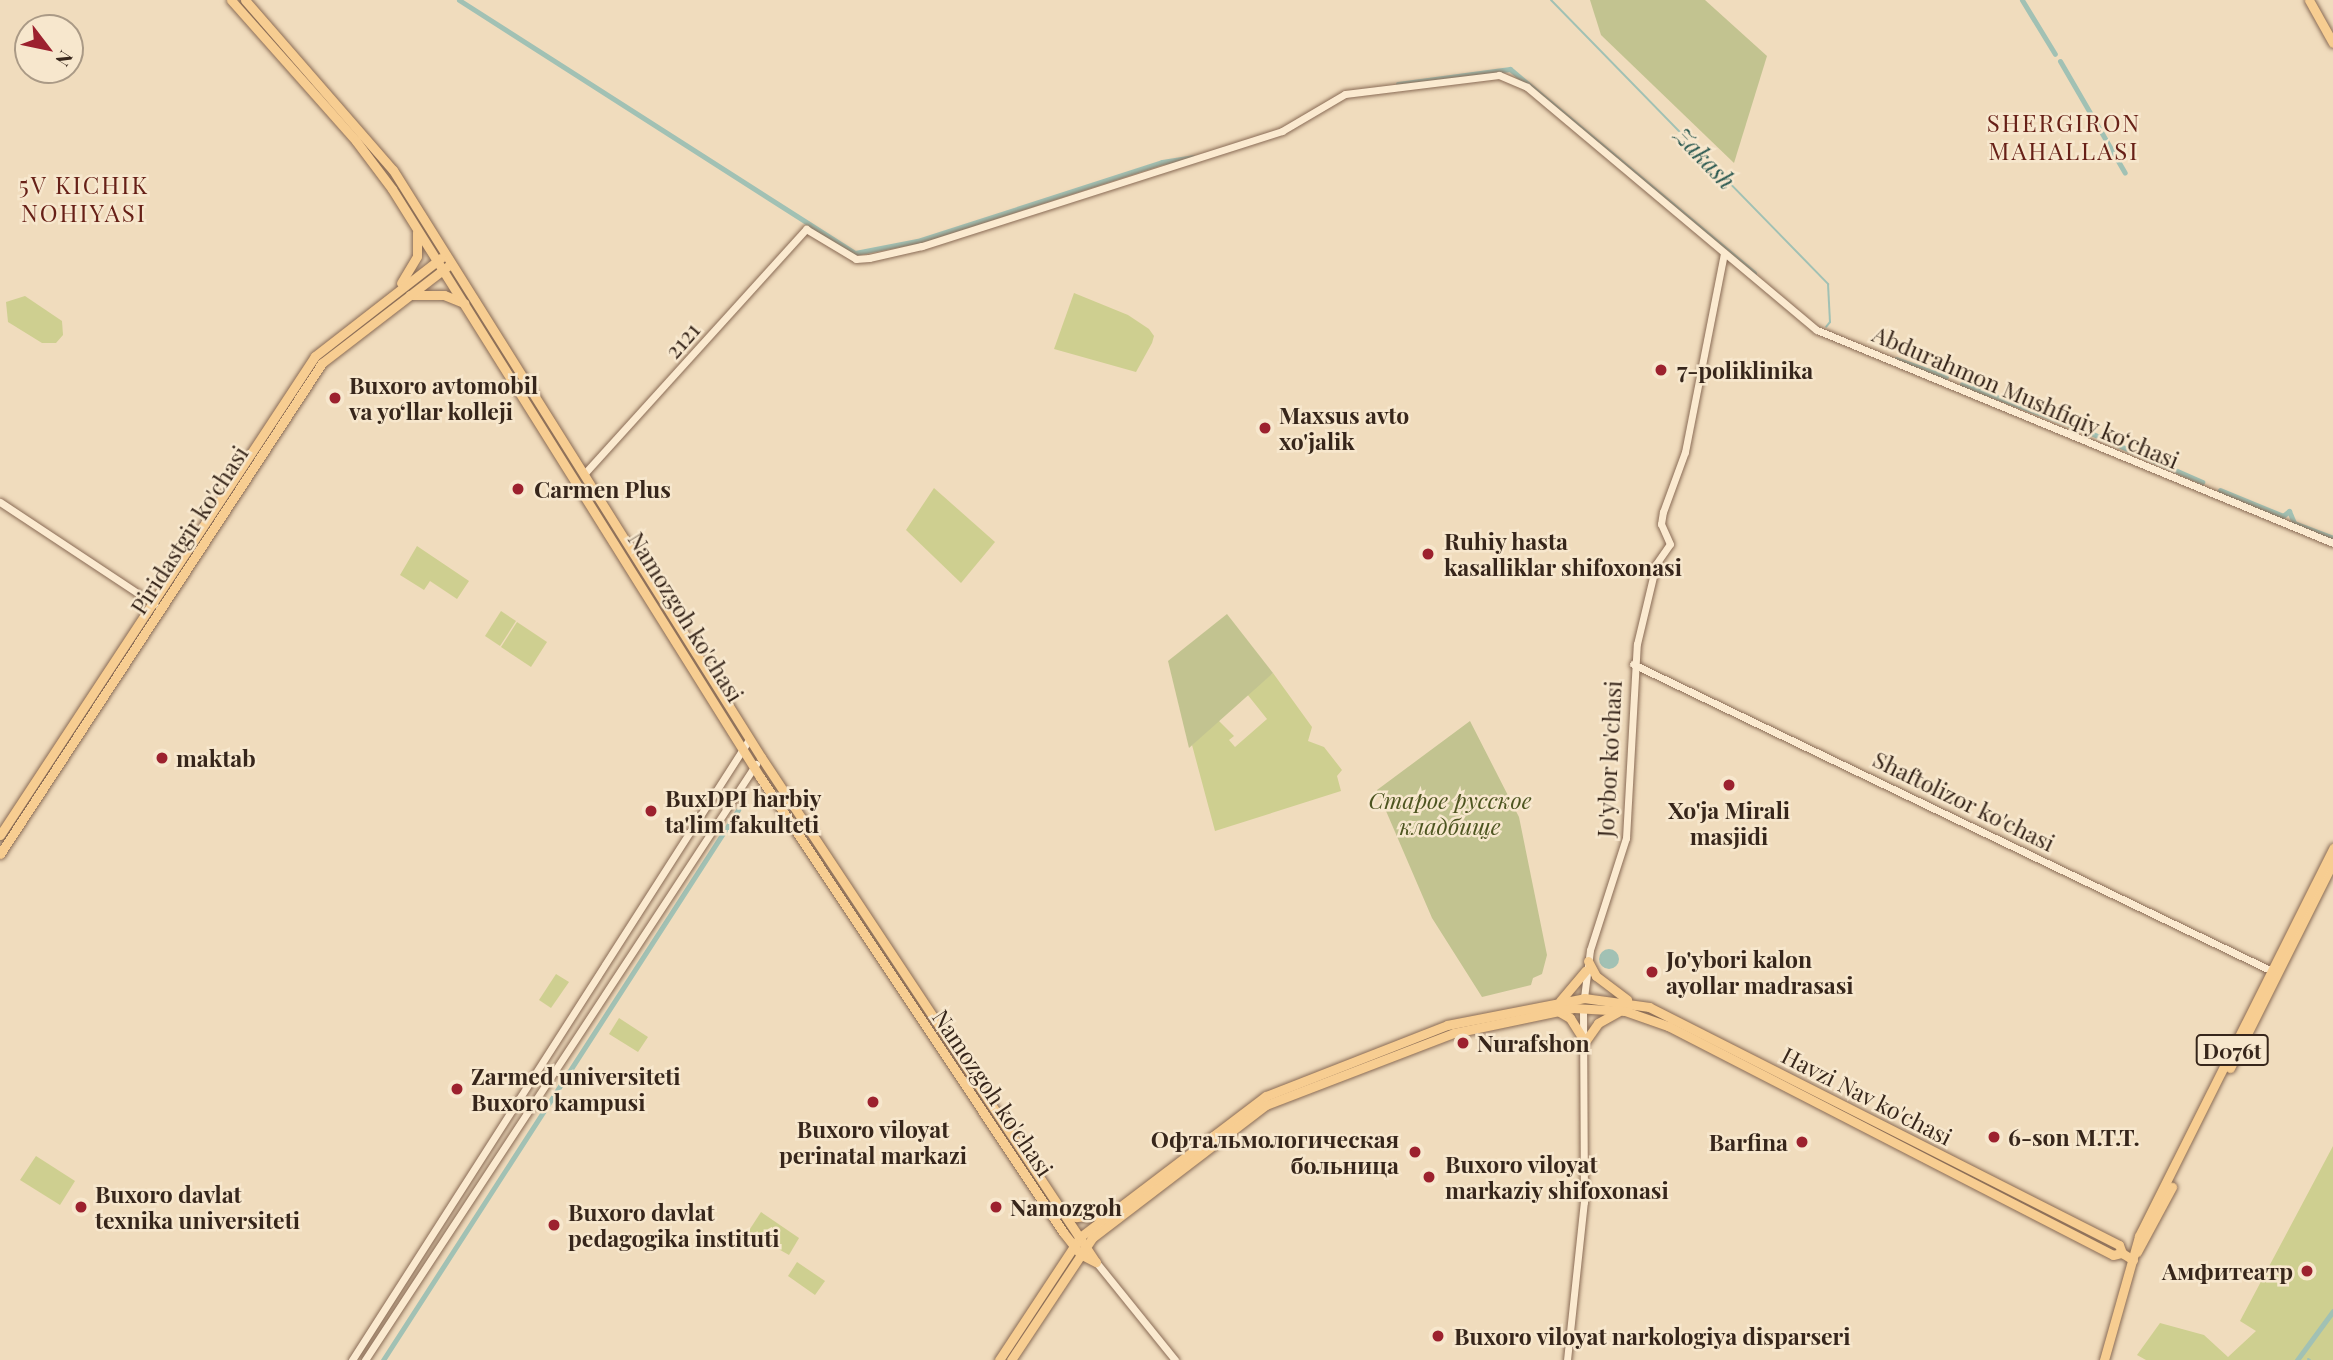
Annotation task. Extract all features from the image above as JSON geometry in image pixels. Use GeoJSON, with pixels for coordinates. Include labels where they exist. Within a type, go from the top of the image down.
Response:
{"type":"FeatureCollection","features":[{"type":"Feature","properties":{"kind":"main road","name":"Namozgoh ko'chasi"},"geometry":{"type":"LineString","coordinates":[[231,0],[356,141],[444,262],[584,474],[761,757],[1061,1213],[1080,1246]]}},
{"type":"Feature","properties":{"kind":"main road","name":"Namozgoh ko'chasi"},"geometry":{"type":"LineString","coordinates":[[246,0],[379,151],[466,304],[754,766],[915,1012],[1080,1246],[1096,1262]]}},
{"type":"Feature","properties":{"kind":"main road"},"geometry":{"type":"LineString","coordinates":[[2309,0],[2333,43]]}},
{"type":"Feature","properties":{"kind":"main road"},"geometry":{"type":"LineString","coordinates":[[398,289],[417,256],[416,227]]}},
{"type":"Feature","properties":{"kind":"main road","name":"Piridastgir ko'chasi"},"geometry":{"type":"LineString","coordinates":[[0,855],[315,356],[398,289],[444,262]]}},
{"type":"Feature","properties":{"kind":"main road","name":"Piridastgir ko'chasi"},"geometry":{"type":"LineString","coordinates":[[0,835],[328,355],[407,296],[444,262]]}},
{"type":"Feature","properties":{"kind":"main road"},"geometry":{"type":"LineString","coordinates":[[407,296],[444,295],[466,304]]}},
{"type":"Feature","properties":{"kind":"main road","name":"D076t"},"geometry":{"type":"LineString","coordinates":[[2274,972],[2333,848]]}},
{"type":"Feature","properties":{"kind":"main road","name":"D076t"},"geometry":{"type":"LineString","coordinates":[[2134,1256],[2139,1236],[2333,862]]}},
{"type":"Feature","properties":{"kind":"main road"},"geometry":{"type":"LineString","coordinates":[[1011,1360],[1080,1246],[1266,1105],[1454,1033],[1557,1005],[1587,966],[1603,982],[1635,1003]]}},
{"type":"Feature","properties":{"kind":"main road"},"geometry":{"type":"LineString","coordinates":[[999,1360],[1080,1246],[1108,1215],[1279,1088],[1447,1025],[1557,1005],[1583,1003]]}},
{"type":"Feature","properties":{"kind":"main road","name":"Havzi Nav ko'chasi"},"geometry":{"type":"LineString","coordinates":[[1583,1003],[1635,1003],[2119,1245],[2122,1254]]}},
{"type":"Feature","properties":{"kind":"main road","name":"Havzi Nav ko'chasi"},"geometry":{"type":"LineString","coordinates":[[1583,1003],[1625,1011],[1668,1026],[2113,1255],[2134,1256]]}},
{"type":"Feature","properties":{"kind":"main road"},"geometry":{"type":"LineString","coordinates":[[1557,1005],[1570,1018],[1582,1041],[1598,1023],[1625,1011]]}},
{"type":"Feature","properties":{"kind":"main road"},"geometry":{"type":"LineString","coordinates":[[915,1012],[926,1010]]}},
{"type":"Feature","properties":{"kind":"main road"},"geometry":{"type":"LineString","coordinates":[[1061,1213],[1076,1217],[1108,1215]]}},
{"type":"Feature","properties":{"kind":"main road"},"geometry":{"type":"LineString","coordinates":[[2104,1360],[2134,1256]]}},
{"type":"Feature","properties":{"kind":"street","name":"Abdurahmon Mushfiqiy koʻchasi"},"geometry":{"type":"LineString","coordinates":[[806,229],[856,259],[869,258],[934,242],[1144,172],[1260,139],[1308,118],[1345,94],[1499,75],[1512,77],[1817,330],[2333,543]]}},
{"type":"Feature","properties":{"kind":"street","name":"2121"},"geometry":{"type":"LineString","coordinates":[[584,474],[806,229]]}},
{"type":"Feature","properties":{"kind":"street","name":"Jo'ybor ko'chasi"},"geometry":{"type":"LineString","coordinates":[[1567,1360],[1584,1202],[1582,1041],[1587,966],[1626,838],[1633,664],[1656,564],[1670,544],[1661,524],[1663,512],[1685,452],[1724,254]]}},
{"type":"Feature","properties":{"kind":"street"},"geometry":{"type":"LineString","coordinates":[[0,502],[156,606]]}},
{"type":"Feature","properties":{"kind":"street","name":"Shaftolizor ko'chasi"},"geometry":{"type":"LineString","coordinates":[[1633,664],[2274,972]]}},
{"type":"Feature","properties":{"kind":"street"},"geometry":{"type":"LineString","coordinates":[[352,1360],[750,738]]}},
{"type":"Feature","properties":{"kind":"street"},"geometry":{"type":"LineString","coordinates":[[365,1360],[604,990],[761,757]]}},
{"type":"Feature","properties":{"kind":"street"},"geometry":{"type":"LineString","coordinates":[[595,984],[604,990]]}},
{"type":"Feature","properties":{"kind":"street","name":"Namozgoh ko'chasi"},"geometry":{"type":"LineString","coordinates":[[1096,1262],[1175,1360]]}},
{"type":"Feature","properties":{"kind":"street"},"geometry":{"type":"LineString","coordinates":[[397,1290],[406,1296]]}},
{"type":"Feature","properties":{"kind":"street"},"geometry":{"type":"LineString","coordinates":[[388,1305],[397,1311]]}},
{"type":"Feature","properties":{"kind":"green space"},"geometry":{"type":"Polygon","coordinates":[[[1590,0],[1705,0],[1767,56],[1734,163],[1601,35],[1590,0]]]}},
{"type":"Feature","properties":{"kind":"green space"},"geometry":{"type":"Polygon","coordinates":[[[1074,293],[1128,315],[1149,329],[1154,336],[1152,343],[1136,372],[1054,349],[1074,293]]]}},
{"type":"Feature","properties":{"kind":"green space"},"geometry":{"type":"Polygon","coordinates":[[[25,296],[62,321],[63,335],[56,343],[42,343],[8,322],[6,302],[25,296]]]}},
{"type":"Feature","properties":{"kind":"green space"},"geometry":{"type":"Polygon","coordinates":[[[934,488],[995,542],[961,583],[906,530],[934,488]]]}},
{"type":"Feature","properties":{"kind":"green space"},"geometry":{"type":"Polygon","coordinates":[[[417,546],[469,581],[457,599],[430,581],[424,590],[400,575],[417,546]]]}},
{"type":"Feature","properties":{"kind":"green space"},"geometry":{"type":"Polygon","coordinates":[[[501,611],[516,621],[500,646],[485,636],[501,611]]]}},
{"type":"Feature","properties":{"kind":"green space"},"geometry":{"type":"Polygon","coordinates":[[[1227,614],[1273,673],[1189,748],[1168,661],[1227,614]]]}},
{"type":"Feature","properties":{"kind":"green space"},"geometry":{"type":"Polygon","coordinates":[[[517,622],[547,642],[531,667],[501,647],[517,622]]]}},
{"type":"Feature","properties":{"kind":"green space"},"geometry":{"type":"Polygon","coordinates":[[[1273,673],[1312,727],[1308,741],[1324,747],[1342,770],[1337,776],[1341,791],[1215,831],[1192,745],[1218,720],[1234,736],[1229,740],[1235,747],[1267,719],[1247,694],[1273,673]]]}},
{"type":"Feature","properties":{"kind":"green space","name":"Старое русское кладбище"},"geometry":{"type":"Polygon","coordinates":[[[1470,721],[1519,817],[1547,955],[1542,974],[1533,978],[1531,985],[1482,997],[1432,918],[1377,790],[1470,721]]]}},
{"type":"Feature","properties":{"kind":"green space"},"geometry":{"type":"Polygon","coordinates":[[[556,974],[569,982],[551,1008],[539,1000],[556,974]]]}},
{"type":"Feature","properties":{"kind":"green space"},"geometry":{"type":"Polygon","coordinates":[[[619,1018],[648,1037],[638,1052],[609,1034],[619,1018]]]}},
{"type":"Feature","properties":{"kind":"green space"},"geometry":{"type":"Polygon","coordinates":[[[2333,1146],[2333,1360],[2146,1360],[2137,1355],[2160,1323],[2204,1335],[2228,1357],[2256,1331],[2240,1321],[2333,1146]]]}},
{"type":"Feature","properties":{"kind":"green space"},"geometry":{"type":"Polygon","coordinates":[[[36,1156],[75,1181],[60,1205],[20,1180],[36,1156]]]}},
{"type":"Feature","properties":{"kind":"green space"},"geometry":{"type":"Polygon","coordinates":[[[761,1212],[799,1238],[789,1255],[748,1232],[761,1212]]]}},
{"type":"Feature","properties":{"kind":"green space"},"geometry":{"type":"Polygon","coordinates":[[[797,1262],[825,1281],[815,1295],[788,1276],[797,1262]]]}},
{"type":"Feature","properties":{"kind":"shaded area"},"geometry":{"type":"Polygon","coordinates":[[[1605,949],[1613,949],[1619,959],[1613,969],[1605,969],[1599,963],[1599,955],[1605,949]]]}},
{"type":"Feature","properties":{"kind":"waterway"},"geometry":{"type":"LineString","coordinates":[[459,0],[855,253],[921,240],[1162,162],[1193,157]]}},
{"type":"Feature","properties":{"kind":"waterway","name":"Zakash"},"geometry":{"type":"LineString","coordinates":[[1551,0],[1828,284],[1830,322],[1826,327]]}},
{"type":"Feature","properties":{"kind":"waterway"},"geometry":{"type":"LineString","coordinates":[[2022,0],[2055,54]]}},
{"type":"Feature","properties":{"kind":"waterway"},"geometry":{"type":"LineString","coordinates":[[2060,61],[2125,173]]}},
{"type":"Feature","properties":{"kind":"waterway"},"geometry":{"type":"LineString","coordinates":[[1398,84],[1510,69],[1754,273]]}},
{"type":"Feature","properties":{"kind":"waterway"},"geometry":{"type":"LineString","coordinates":[[1896,359],[1946,377]]}},
{"type":"Feature","properties":{"kind":"waterway"},"geometry":{"type":"LineString","coordinates":[[1962,384],[2086,431],[2202,482]]}},
{"type":"Feature","properties":{"kind":"waterway"},"geometry":{"type":"LineString","coordinates":[[2220,490],[2283,516],[2289,511],[2294,523],[2333,538]]}},
{"type":"Feature","properties":{"kind":"waterway"},"geometry":{"type":"LineString","coordinates":[[383,1360],[738,810]]}},
{"type":"Feature","properties":{"kind":"waterway"},"geometry":{"type":"LineString","coordinates":[[2297,1360],[2333,1311]]}},
{"type":"Feature","properties":{"kind":"place","name":"7-poliklinika"},"geometry":{"type":"Point","coordinates":[1661,370]}},
{"type":"Feature","properties":{"kind":"place","name":"Buxoro avtomobil va yo‘llar kolleji"},"geometry":{"type":"Point","coordinates":[335,398]}},
{"type":"Feature","properties":{"kind":"place","name":"Maxsus avto xo'jalik"},"geometry":{"type":"Point","coordinates":[1265,428]}},
{"type":"Feature","properties":{"kind":"place","name":"Carmen Plus"},"geometry":{"type":"Point","coordinates":[518,489]}},
{"type":"Feature","properties":{"kind":"place","name":"Ruhiy hasta kasalliklar shifoxonasi"},"geometry":{"type":"Point","coordinates":[1428,554]}},
{"type":"Feature","properties":{"kind":"place","name":"maktab"},"geometry":{"type":"Point","coordinates":[162,758]}},
{"type":"Feature","properties":{"kind":"place","name":"Xo'ja Mirali masjidi"},"geometry":{"type":"Point","coordinates":[1729,785]}},
{"type":"Feature","properties":{"kind":"place","name":"BuxDPI harbiy ta'lim fakulteti"},"geometry":{"type":"Point","coordinates":[651,811]}},
{"type":"Feature","properties":{"kind":"place","name":"Jo'ybori kalon ayollar madrasasi"},"geometry":{"type":"Point","coordinates":[1652,972]}},
{"type":"Feature","properties":{"kind":"place","name":"Nurafshon"},"geometry":{"type":"Point","coordinates":[1463,1043]}},
{"type":"Feature","properties":{"kind":"place","name":"Zarmed universiteti Buxoro kampusi"},"geometry":{"type":"Point","coordinates":[457,1089]}},
{"type":"Feature","properties":{"kind":"place","name":"Buxoro viloyat perinatal markazi"},"geometry":{"type":"Point","coordinates":[873,1102]}},
{"type":"Feature","properties":{"kind":"place","name":"6-son M.T.T."},"geometry":{"type":"Point","coordinates":[1994,1137]}},
{"type":"Feature","properties":{"kind":"place","name":"Barfina"},"geometry":{"type":"Point","coordinates":[1802,1142]}},
{"type":"Feature","properties":{"kind":"place","name":"Офтальмологическая больница"},"geometry":{"type":"Point","coordinates":[1415,1152]}},
{"type":"Feature","properties":{"kind":"place","name":"Buxoro viloyat markaziy shifoxonasi"},"geometry":{"type":"Point","coordinates":[1429,1177]}},
{"type":"Feature","properties":{"kind":"place","name":"Buxoro davlat texnika universiteti"},"geometry":{"type":"Point","coordinates":[81,1207]}},
{"type":"Feature","properties":{"kind":"place","name":"Namozgoh"},"geometry":{"type":"Point","coordinates":[996,1207]}},
{"type":"Feature","properties":{"kind":"place","name":"Buxoro davlat pedagogika instituti"},"geometry":{"type":"Point","coordinates":[554,1225]}},
{"type":"Feature","properties":{"kind":"place","name":"Амфитеатр"},"geometry":{"type":"Point","coordinates":[2307,1271]}},
{"type":"Feature","properties":{"kind":"place","name":"Buxoro viloyat narkologiya disparseri"},"geometry":{"type":"Point","coordinates":[1438,1336]}},
{"type":"Feature","properties":{"kind":"district","name":"SHERGIRON MAHALLASI"},"geometry":{"type":"Point","coordinates":[2064,137]}},
{"type":"Feature","properties":{"kind":"district","name":"5V KICHIK NOHIYASI"},"geometry":{"type":"Point","coordinates":[84,199]}}]}
